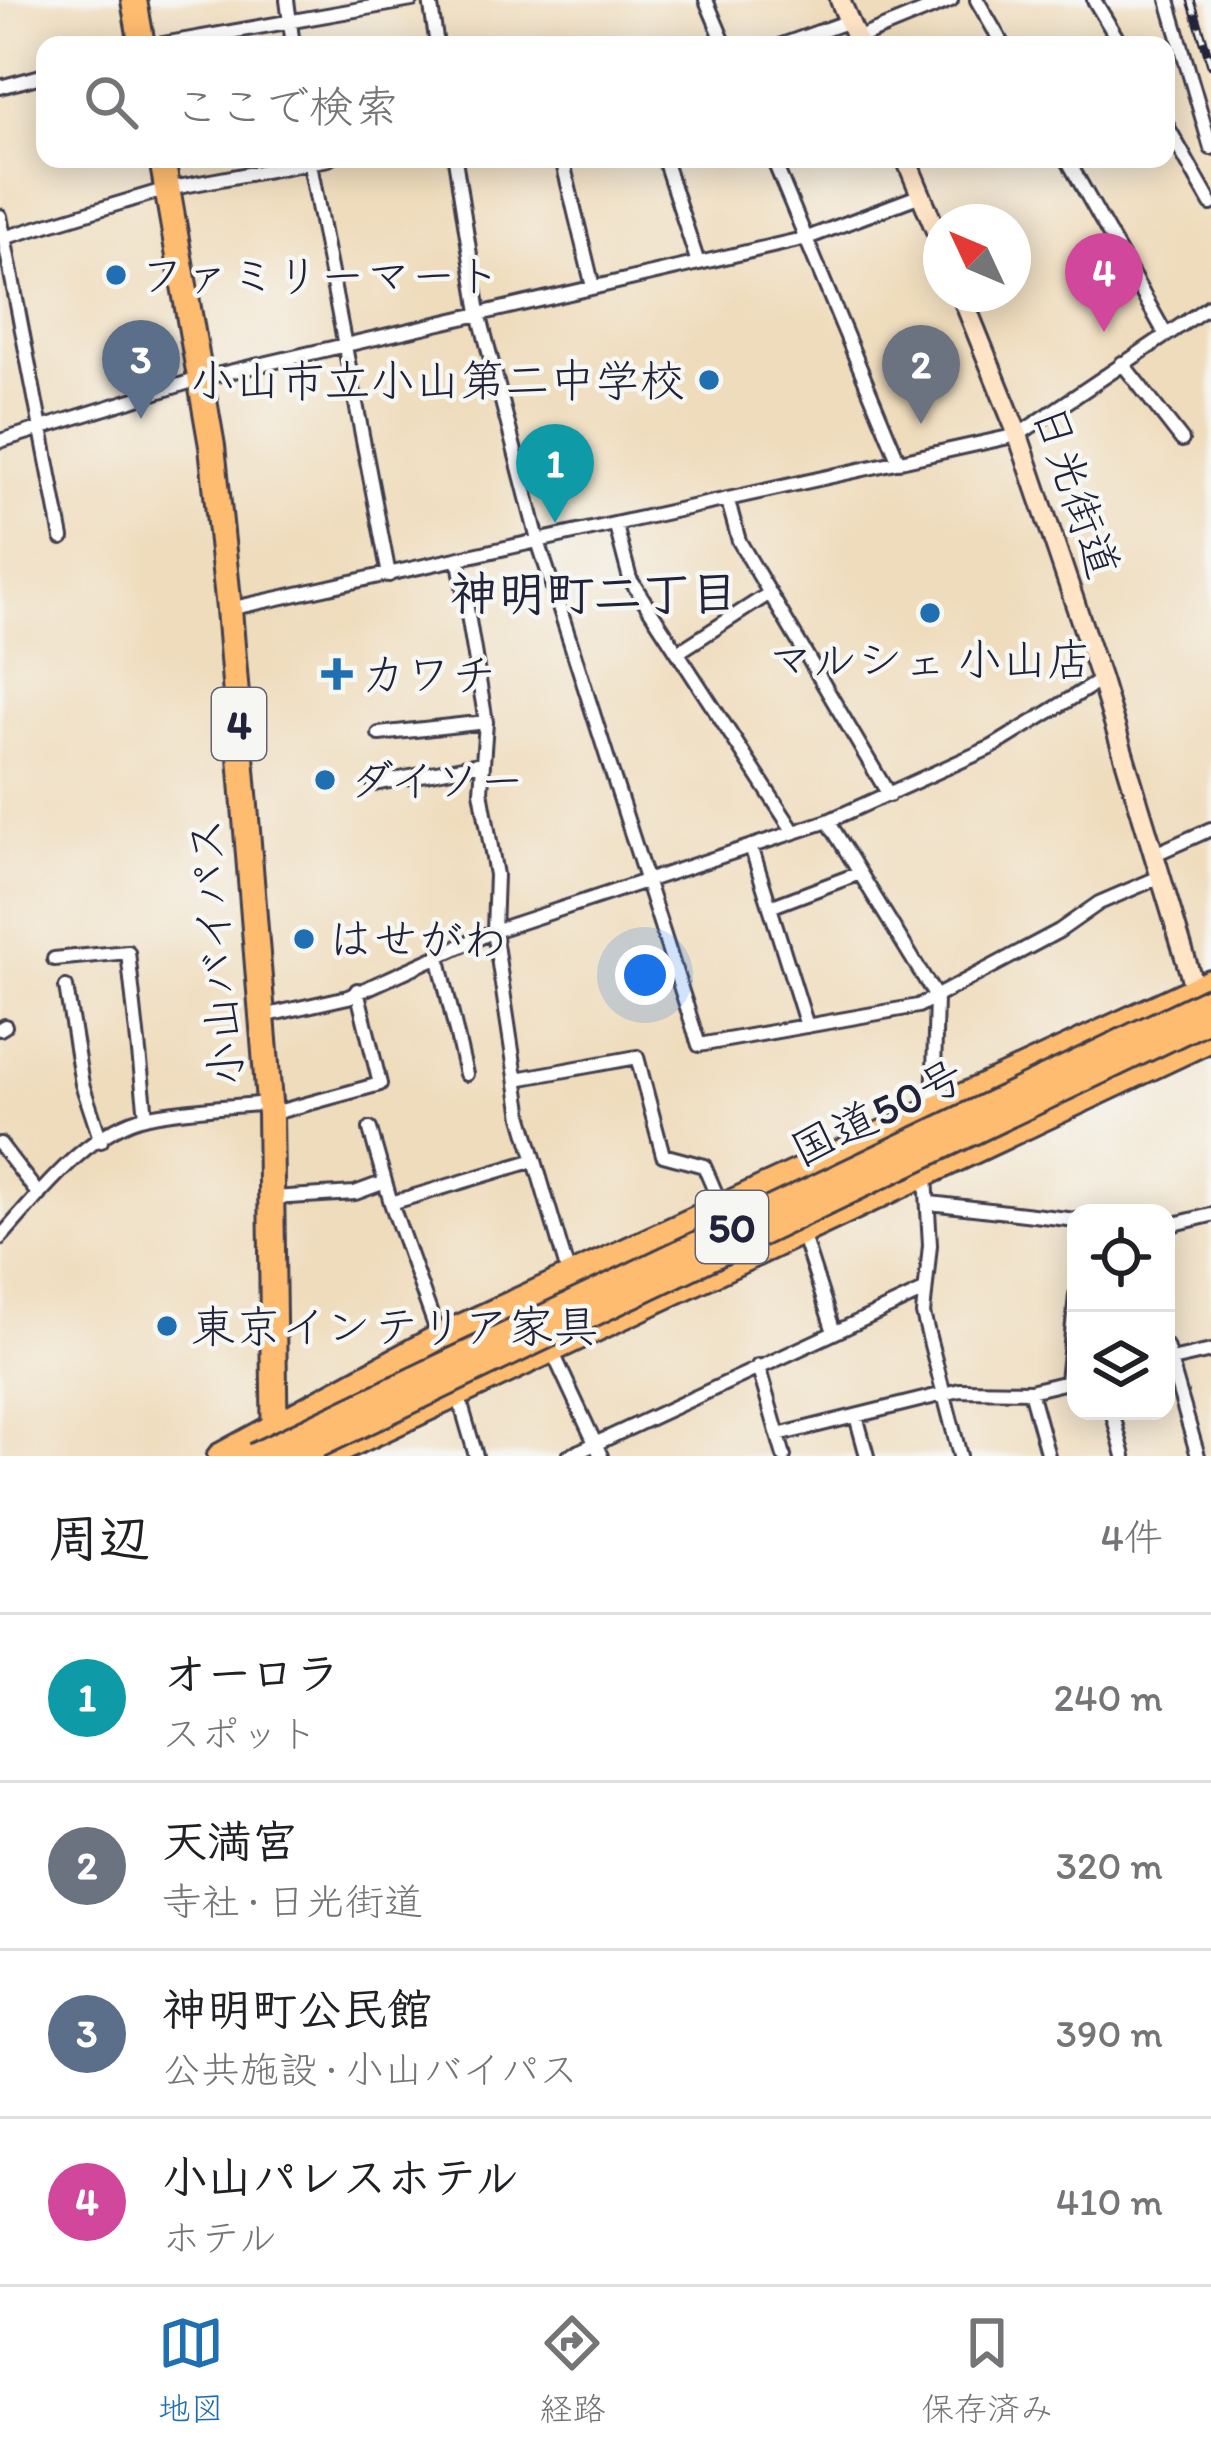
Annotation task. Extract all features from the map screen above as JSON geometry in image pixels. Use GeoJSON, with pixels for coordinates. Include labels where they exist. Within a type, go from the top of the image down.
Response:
{"type":"FeatureCollection","features":[{"type":"Feature","properties":{"kind":"highway"},"geometry":{"type":"LineString","coordinates":[[134,0],[140,36]]}},
{"type":"Feature","properties":{"kind":"highway","name":"小山バイパス"},"geometry":{"type":"LineString","coordinates":[[164,168],[200,379],[229,608],[269,1108],[275,1456]]}},
{"type":"Feature","properties":{"kind":"highway"},"geometry":{"type":"LineString","coordinates":[[220,1456],[439,1337],[720,1203],[1206,990]]}},
{"type":"Feature","properties":{"kind":"highway","name":"国道50号"},"geometry":{"type":"LineString","coordinates":[[254,1456],[1206,990]]}},
{"type":"Feature","properties":{"kind":"highway"},"geometry":{"type":"LineString","coordinates":[[326,1456],[1210,1040]]}},
{"type":"Feature","properties":{"kind":"highway","name":"国道50号"},"geometry":{"type":"LineString","coordinates":[[295,1456],[1210,1040]]}},
{"type":"Feature","properties":{"kind":"main road"},"geometry":{"type":"LineString","coordinates":[[840,0],[855,35]]}},
{"type":"Feature","properties":{"kind":"main road"},"geometry":{"type":"LineString","coordinates":[[910,168],[925,204]]}},
{"type":"Feature","properties":{"kind":"main road","name":"日光街道"},"geometry":{"type":"LineString","coordinates":[[969,312],[1018,435],[1162,876],[1206,990],[1210,1040]]}},
{"type":"Feature","properties":{"kind":"street"},"geometry":{"type":"LineString","coordinates":[[286,0],[292,36]]}},
{"type":"Feature","properties":{"kind":"street"},"geometry":{"type":"LineString","coordinates":[[209,36],[412,0]]}},
{"type":"Feature","properties":{"kind":"street"},"geometry":{"type":"LineString","coordinates":[[430,0],[436,36]]}},
{"type":"Feature","properties":{"kind":"street"},"geometry":{"type":"LineString","coordinates":[[706,0],[720,36]]}},
{"type":"Feature","properties":{"kind":"street"},"geometry":{"type":"LineString","coordinates":[[855,35],[952,0]]}},
{"type":"Feature","properties":{"kind":"street"},"geometry":{"type":"LineString","coordinates":[[977,0],[998,36]]}},
{"type":"Feature","properties":{"kind":"street"},"geometry":{"type":"LineString","coordinates":[[1094,0],[1113,36]]}},
{"type":"Feature","properties":{"kind":"street"},"geometry":{"type":"LineString","coordinates":[[1168,0],[1211,148]]}},
{"type":"Feature","properties":{"kind":"street"},"geometry":{"type":"LineString","coordinates":[[0,87],[36,77]]}},
{"type":"Feature","properties":{"kind":"street"},"geometry":{"type":"LineString","coordinates":[[1175,140],[1211,204]]}},
{"type":"Feature","properties":{"kind":"street"},"geometry":{"type":"LineString","coordinates":[[2,238],[167,189],[270,168]]}},
{"type":"Feature","properties":{"kind":"street"},"geometry":{"type":"LineString","coordinates":[[311,168],[389,575]]}},
{"type":"Feature","properties":{"kind":"street"},"geometry":{"type":"LineString","coordinates":[[456,168],[479,313],[539,544],[699,1046],[918,1006],[1059,931],[1099,903],[1162,876]]}},
{"type":"Feature","properties":{"kind":"street"},"geometry":{"type":"LineString","coordinates":[[564,168],[592,287]]}},
{"type":"Feature","properties":{"kind":"street"},"geometry":{"type":"LineString","coordinates":[[667,168],[698,263]]}},
{"type":"Feature","properties":{"kind":"street"},"geometry":{"type":"LineString","coordinates":[[777,168],[899,462]]}},
{"type":"Feature","properties":{"kind":"street"},"geometry":{"type":"LineString","coordinates":[[1072,168],[1166,335]]}},
{"type":"Feature","properties":{"kind":"street"},"geometry":{"type":"LineString","coordinates":[[0,441],[200,379],[807,238],[921,194]]}},
{"type":"Feature","properties":{"kind":"street"},"geometry":{"type":"LineString","coordinates":[[0,216],[62,538]]}},
{"type":"Feature","properties":{"kind":"street"},"geometry":{"type":"LineString","coordinates":[[229,608],[539,544],[1018,435],[1211,305]]}},
{"type":"Feature","properties":{"kind":"street"},"geometry":{"type":"LineString","coordinates":[[1122,363],[1182,440]]}},
{"type":"Feature","properties":{"kind":"street"},"geometry":{"type":"LineString","coordinates":[[728,501],[739,541],[889,795]]}},
{"type":"Feature","properties":{"kind":"street"},"geometry":{"type":"LineString","coordinates":[[616,526],[630,579],[794,832]]}},
{"type":"Feature","properties":{"kind":"street"},"geometry":{"type":"LineString","coordinates":[[459,561],[486,722],[481,791],[496,875],[494,932],[517,1079],[569,1276]]}},
{"type":"Feature","properties":{"kind":"street"},"geometry":{"type":"LineString","coordinates":[[680,651],[770,593]]}},
{"type":"Feature","properties":{"kind":"street"},"geometry":{"type":"LineString","coordinates":[[263,1016],[348,997],[494,932],[828,821],[992,746],[1101,680]]}},
{"type":"Feature","properties":{"kind":"street"},"geometry":{"type":"LineString","coordinates":[[379,734],[486,722]]}},
{"type":"Feature","properties":{"kind":"street"},"geometry":{"type":"LineString","coordinates":[[374,784],[483,763]]}},
{"type":"Feature","properties":{"kind":"street"},"geometry":{"type":"LineString","coordinates":[[828,821],[936,997],[933,1113]]}},
{"type":"Feature","properties":{"kind":"street"},"geometry":{"type":"LineString","coordinates":[[1155,854],[1211,829]]}},
{"type":"Feature","properties":{"kind":"street"},"geometry":{"type":"LineString","coordinates":[[751,846],[807,1026]]}},
{"type":"Feature","properties":{"kind":"street"},"geometry":{"type":"LineString","coordinates":[[770,907],[860,872]]}},
{"type":"Feature","properties":{"kind":"street"},"geometry":{"type":"LineString","coordinates":[[54,959],[128,952],[146,1116]]}},
{"type":"Feature","properties":{"kind":"street"},"geometry":{"type":"LineString","coordinates":[[438,956],[466,1074]]}},
{"type":"Feature","properties":{"kind":"street"},"geometry":{"type":"LineString","coordinates":[[65,987],[82,1084],[101,1141]]}},
{"type":"Feature","properties":{"kind":"street"},"geometry":{"type":"LineString","coordinates":[[0,1238],[39,1195],[101,1141],[146,1116],[269,1108],[380,1084],[358,990]]}},
{"type":"Feature","properties":{"kind":"street"},"geometry":{"type":"LineString","coordinates":[[517,1079],[637,1057],[663,1155],[704,1166],[720,1203]]}},
{"type":"Feature","properties":{"kind":"street"},"geometry":{"type":"LineString","coordinates":[[370,1129],[439,1337]]}},
{"type":"Feature","properties":{"kind":"street"},"geometry":{"type":"LineString","coordinates":[[0,1144],[39,1195]]}},
{"type":"Feature","properties":{"kind":"street"},"geometry":{"type":"LineString","coordinates":[[391,1203],[535,1160]]}},
{"type":"Feature","properties":{"kind":"street"},"geometry":{"type":"LineString","coordinates":[[926,1174],[930,1203],[923,1314],[960,1456]]}},
{"type":"Feature","properties":{"kind":"street"},"geometry":{"type":"LineString","coordinates":[[271,1198],[355,1193],[385,1182]]}},
{"type":"Feature","properties":{"kind":"street"},"geometry":{"type":"LineString","coordinates":[[930,1203],[1067,1219]]}},
{"type":"Feature","properties":{"kind":"street"},"geometry":{"type":"LineString","coordinates":[[1175,1224],[1211,1215]]}},
{"type":"Feature","properties":{"kind":"street"},"geometry":{"type":"LineString","coordinates":[[802,1233],[833,1329]]}},
{"type":"Feature","properties":{"kind":"street"},"geometry":{"type":"LineString","coordinates":[[569,1456],[598,1450],[833,1329],[924,1291]]}},
{"type":"Feature","properties":{"kind":"street"},"geometry":{"type":"LineString","coordinates":[[1175,1355],[1211,1351]]}},
{"type":"Feature","properties":{"kind":"street"},"geometry":{"type":"LineString","coordinates":[[553,1353],[598,1450]]}},
{"type":"Feature","properties":{"kind":"street"},"geometry":{"type":"LineString","coordinates":[[758,1366],[784,1456]]}},
{"type":"Feature","properties":{"kind":"street"},"geometry":{"type":"LineString","coordinates":[[778,1435],[960,1390],[1030,1391],[1067,1382]]}},
{"type":"Feature","properties":{"kind":"street"},"geometry":{"type":"LineString","coordinates":[[1175,1382],[1198,1456]]}},
{"type":"Feature","properties":{"kind":"street"},"geometry":{"type":"LineString","coordinates":[[1030,1391],[1048,1456]]}},
{"type":"Feature","properties":{"kind":"street"},"geometry":{"type":"LineString","coordinates":[[458,1394],[476,1456]]}},
{"type":"Feature","properties":{"kind":"street"},"geometry":{"type":"LineString","coordinates":[[856,1416],[867,1456]]}},
{"type":"Feature","properties":{"kind":"street"},"geometry":{"type":"LineString","coordinates":[[1114,1420],[1124,1456]]}},
{"type":"Feature","properties":{"kind":"railway"},"geometry":{"type":"LineString","coordinates":[[1191,0],[1211,65]]}},
{"type":"Feature","properties":{"kind":"place","name":"ファミリーマート"},"geometry":{"type":"Point","coordinates":[116,275]}},
{"type":"Feature","properties":{"kind":"place","name":"小山パレスホテル"},"geometry":{"type":"Point","coordinates":[1104,332]}},
{"type":"Feature","properties":{"kind":"place","name":"小山市立小山第二中学校"},"geometry":{"type":"Point","coordinates":[709,380]}},
{"type":"Feature","properties":{"kind":"place","name":"神明町公民館"},"geometry":{"type":"Point","coordinates":[141,419]}},
{"type":"Feature","properties":{"kind":"place","name":"天満宮"},"geometry":{"type":"Point","coordinates":[921,424]}},
{"type":"Feature","properties":{"kind":"place","name":"オーロラ"},"geometry":{"type":"Point","coordinates":[555,523]}},
{"type":"Feature","properties":{"kind":"place","name":"マルシェ 小山店"},"geometry":{"type":"Point","coordinates":[930,613]}},
{"type":"Feature","properties":{"kind":"place","name":"カワチ"},"geometry":{"type":"Point","coordinates":[337,674]}},
{"type":"Feature","properties":{"kind":"place","name":"ダイソー"},"geometry":{"type":"Point","coordinates":[325,780]}},
{"type":"Feature","properties":{"kind":"place","name":"はせがわ"},"geometry":{"type":"Point","coordinates":[304,939]}},
{"type":"Feature","properties":{"kind":"place","name":"東京インテリア家具"},"geometry":{"type":"Point","coordinates":[167,1326]}},
{"type":"Feature","properties":{"kind":"district","name":"神明町二丁目"},"geometry":{"type":"Point","coordinates":[594,593]}}]}
